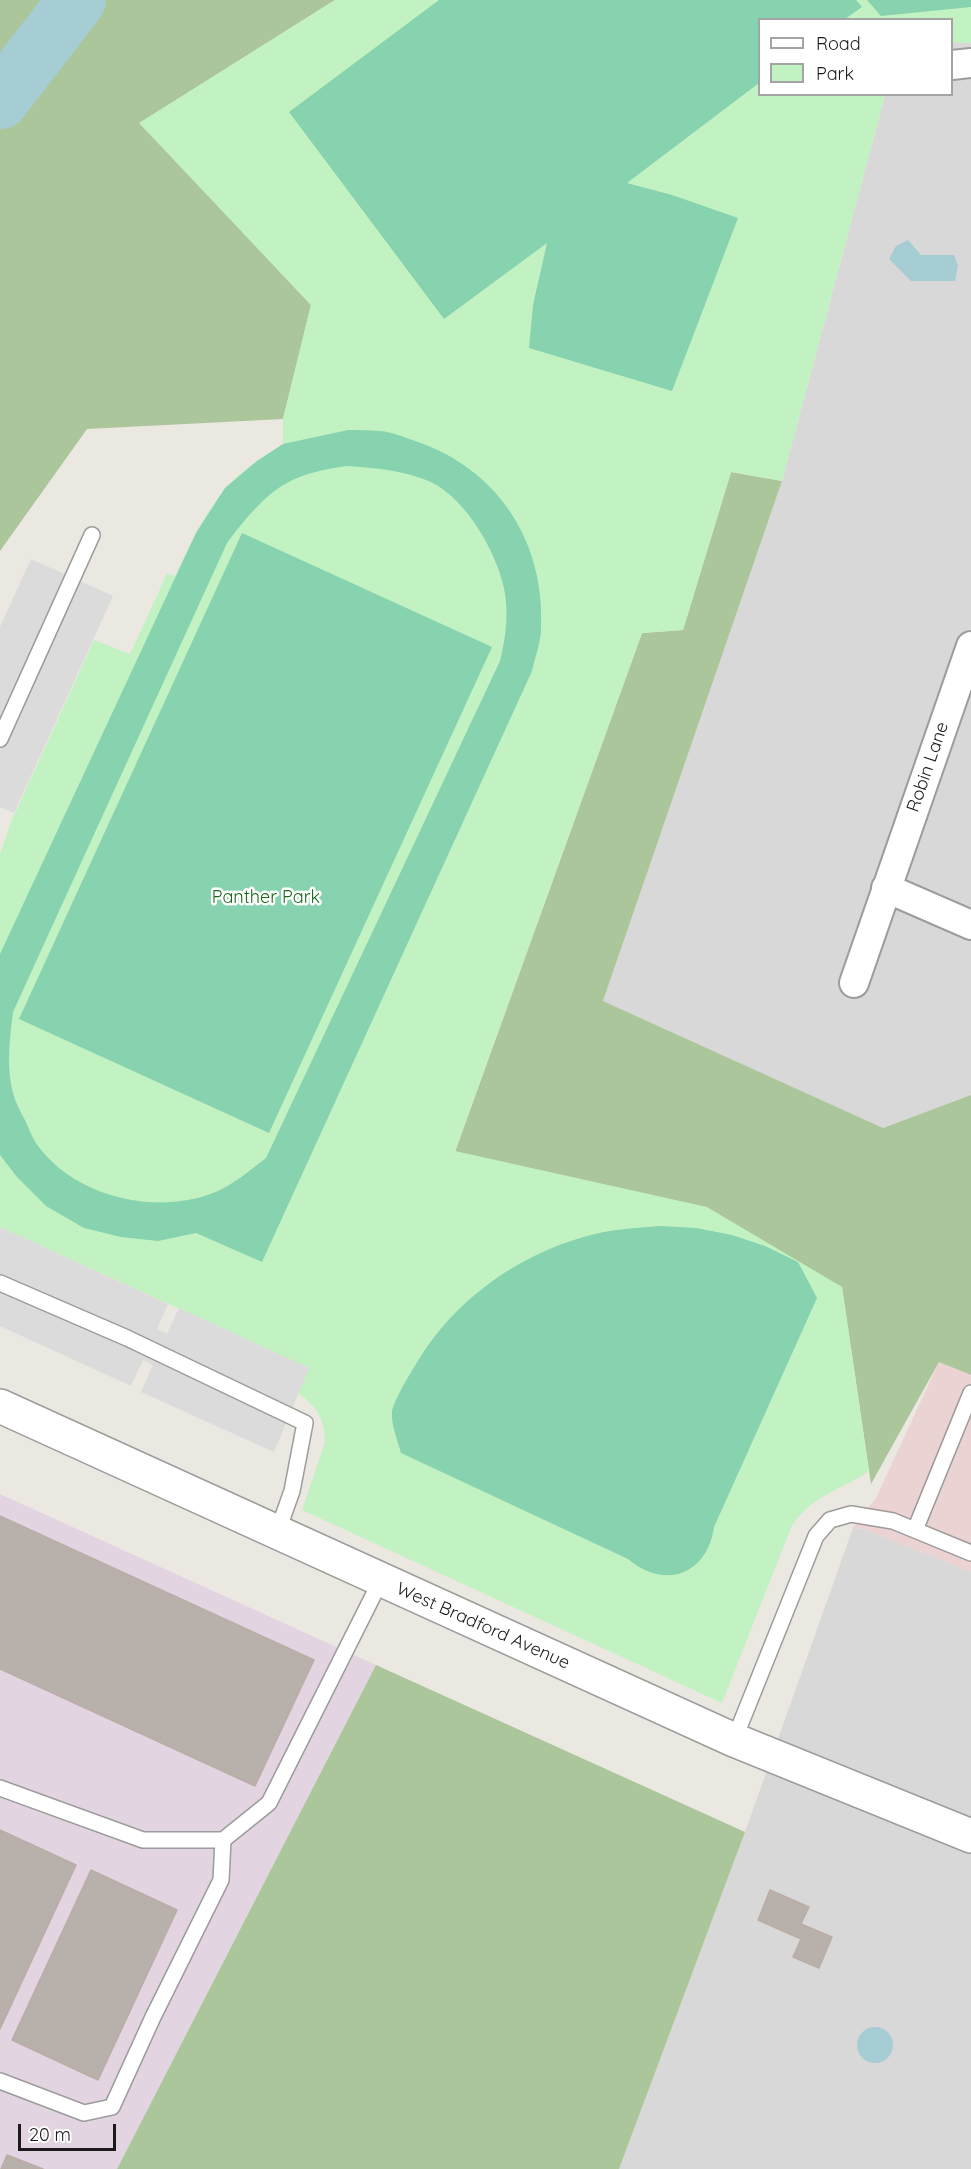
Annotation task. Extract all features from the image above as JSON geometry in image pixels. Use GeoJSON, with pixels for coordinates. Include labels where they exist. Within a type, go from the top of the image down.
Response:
{"type":"FeatureCollection","features":[{"type":"Feature","properties":{"kind":"street"},"geometry":{"type":"LineString","coordinates":[[953,65],[971,63]]}},
{"type":"Feature","properties":{"kind":"street","name":"Robin Lane"},"geometry":{"type":"LineString","coordinates":[[854,983],[971,646]]}},
{"type":"Feature","properties":{"kind":"street"},"geometry":{"type":"LineString","coordinates":[[886,888],[971,926]]}},
{"type":"Feature","properties":{"kind":"street","name":"West Bradford Avenue"},"geometry":{"type":"LineString","coordinates":[[0,1406],[734,1740],[971,1836]]}},
{"type":"Feature","properties":{"kind":"lane"},"geometry":{"type":"LineString","coordinates":[[0,739],[92,535]]}},
{"type":"Feature","properties":{"kind":"lane"},"geometry":{"type":"LineString","coordinates":[[0,1283],[127,1338],[305,1423],[292,1491],[277,1533]]}},
{"type":"Feature","properties":{"kind":"lane"},"geometry":{"type":"LineString","coordinates":[[915,1530],[971,1393]]}},
{"type":"Feature","properties":{"kind":"lane"},"geometry":{"type":"LineString","coordinates":[[734,1740],[816,1536],[831,1520],[850,1514],[893,1521],[971,1553]]}},
{"type":"Feature","properties":{"kind":"lane"},"geometry":{"type":"LineString","coordinates":[[0,1788],[143,1840],[223,1840],[269,1803],[381,1580]]}},
{"type":"Feature","properties":{"kind":"lane"},"geometry":{"type":"LineString","coordinates":[[0,2081],[84,2113],[111,2107],[221,1880],[223,1840]]}},
{"type":"Feature","properties":{"kind":"shaded area"},"geometry":{"type":"Polygon","coordinates":[[[953,43],[971,43],[971,1095],[883,1128],[603,1001],[782,481],[885,96],[953,96],[953,43]]]}},
{"type":"Feature","properties":{"kind":"shaded area"},"geometry":{"type":"Polygon","coordinates":[[[31,559],[113,596],[14,813],[0,807],[0,627],[31,559]]]}},
{"type":"Feature","properties":{"kind":"shaded area"},"geometry":{"type":"Polygon","coordinates":[[[0,1227],[168,1304],[157,1329],[167,1334],[179,1308],[309,1368],[274,1452],[141,1392],[153,1365],[143,1360],[131,1386],[0,1326],[0,1227]]]}},
{"type":"Feature","properties":{"kind":"shaded area"},"geometry":{"type":"Polygon","coordinates":[[[939,1362],[971,1375],[971,1572],[864,1529],[853,1528],[876,1498],[939,1362]]]}},
{"type":"Feature","properties":{"kind":"shaded area"},"geometry":{"type":"Polygon","coordinates":[[[0,1494],[376,1665],[117,2169],[0,2169],[0,1494]]]}},
{"type":"Feature","properties":{"kind":"shaded area"},"geometry":{"type":"Polygon","coordinates":[[[853,1528],[864,1529],[971,1572],[971,2169],[619,2169],[745,1832],[853,1528]]]}},
{"type":"Feature","properties":{"kind":"green space"},"geometry":{"type":"Polygon","coordinates":[[[0,0],[335,0],[140,123],[311,305],[283,419],[87,429],[0,551],[0,0]]]}},
{"type":"Feature","properties":{"kind":"green space","name":"Panther Park"},"geometry":{"type":"Polygon","coordinates":[[[335,0],[971,0],[971,43],[953,43],[953,18],[758,18],[758,96],[885,96],[782,481],[731,472],[683,630],[642,633],[455,1151],[707,1207],[842,1287],[869,1471],[819,1499],[792,1525],[722,1703],[302,1510],[325,1442],[323,1426],[318,1414],[298,1393],[309,1368],[0,1227],[0,854],[11,822],[94,640],[130,654],[167,574],[175,576],[216,500],[244,471],[283,444],[283,419],[311,305],[139,123],[335,0]]]}},
{"type":"Feature","properties":{"kind":"green space"},"geometry":{"type":"Polygon","coordinates":[[[439,0],[856,0],[862,7],[846,18],[758,18],[758,84],[627,183],[672,195],[738,218],[672,391],[529,348],[533,305],[547,243],[444,319],[289,112],[439,0]]]}},
{"type":"Feature","properties":{"kind":"green space"},"geometry":{"type":"Polygon","coordinates":[[[867,0],[971,0],[971,7],[881,16],[867,0]]]}},
{"type":"Feature","properties":{"kind":"green space"},"geometry":{"type":"Polygon","coordinates":[[[348,430],[384,432],[407,438],[445,454],[471,470],[493,490],[511,514],[525,540],[535,568],[540,599],[541,631],[532,671],[262,1262],[196,1233],[158,1241],[121,1237],[84,1228],[46,1206],[17,1177],[0,1155],[0,954],[196,533],[225,488],[257,461],[283,444],[348,430]],[[346,466],[301,477],[279,488],[262,502],[227,543],[13,1012],[9,1057],[11,1084],[17,1104],[35,1141],[52,1161],[71,1176],[92,1188],[116,1196],[141,1201],[190,1200],[227,1186],[266,1158],[500,661],[506,624],[504,588],[487,543],[467,513],[444,490],[421,478],[400,472],[346,466]]]}},
{"type":"Feature","properties":{"kind":"green space"},"geometry":{"type":"Polygon","coordinates":[[[731,472],[782,481],[603,1001],[883,1128],[971,1095],[971,1375],[939,1362],[871,1484],[842,1287],[455,1152],[642,633],[683,630],[731,472]]]}},
{"type":"Feature","properties":{"kind":"green space"},"geometry":{"type":"Polygon","coordinates":[[[242,533],[492,647],[269,1133],[19,1019],[242,533]]]}},
{"type":"Feature","properties":{"kind":"green space"},"geometry":{"type":"Polygon","coordinates":[[[660,1226],[696,1228],[732,1235],[765,1246],[798,1262],[817,1298],[714,1527],[703,1557],[682,1573],[670,1575],[656,1574],[642,1568],[628,1559],[401,1453],[392,1418],[398,1396],[431,1341],[448,1320],[489,1284],[512,1268],[561,1244],[605,1232],[660,1226]]]}},
{"type":"Feature","properties":{"kind":"green space"},"geometry":{"type":"Polygon","coordinates":[[[376,1665],[745,1832],[619,2169],[117,2169],[376,1665]]]}},
{"type":"Feature","properties":{"kind":"water"},"geometry":{"type":"Polygon","coordinates":[[[908,240],[921,255],[954,255],[958,266],[955,281],[911,281],[889,259],[896,246],[908,240]]]}},
{"type":"Feature","properties":{"kind":"water"},"geometry":{"type":"Polygon","coordinates":[[[875,2027],[887,2033],[893,2045],[887,2057],[875,2063],[863,2057],[857,2045],[863,2033],[875,2027]]]}},
{"type":"Feature","properties":{"kind":"building"},"geometry":{"type":"Polygon","coordinates":[[[0,1516],[314,1660],[255,1786],[0,1669],[0,1516]]]}},
{"type":"Feature","properties":{"kind":"building"},"geometry":{"type":"Polygon","coordinates":[[[0,1830],[76,1865],[0,2029],[0,1830]]]}},
{"type":"Feature","properties":{"kind":"building"},"geometry":{"type":"Polygon","coordinates":[[[91,1870],[177,1910],[98,2080],[12,2040],[91,1870]]]}},
{"type":"Feature","properties":{"kind":"building"},"geometry":{"type":"Polygon","coordinates":[[[770,1890],[809,1907],[801,1924],[832,1937],[819,1968],[793,1957],[801,1939],[758,1920],[770,1890]]]}},
{"type":"Feature","properties":{"kind":"building"},"geometry":{"type":"Polygon","coordinates":[[[7,2155],[43,2169],[1,2169],[7,2155]]]}},
{"type":"Feature","properties":{"kind":"waterway"},"geometry":{"type":"LineString","coordinates":[[0,100],[77,0]]}}]}
